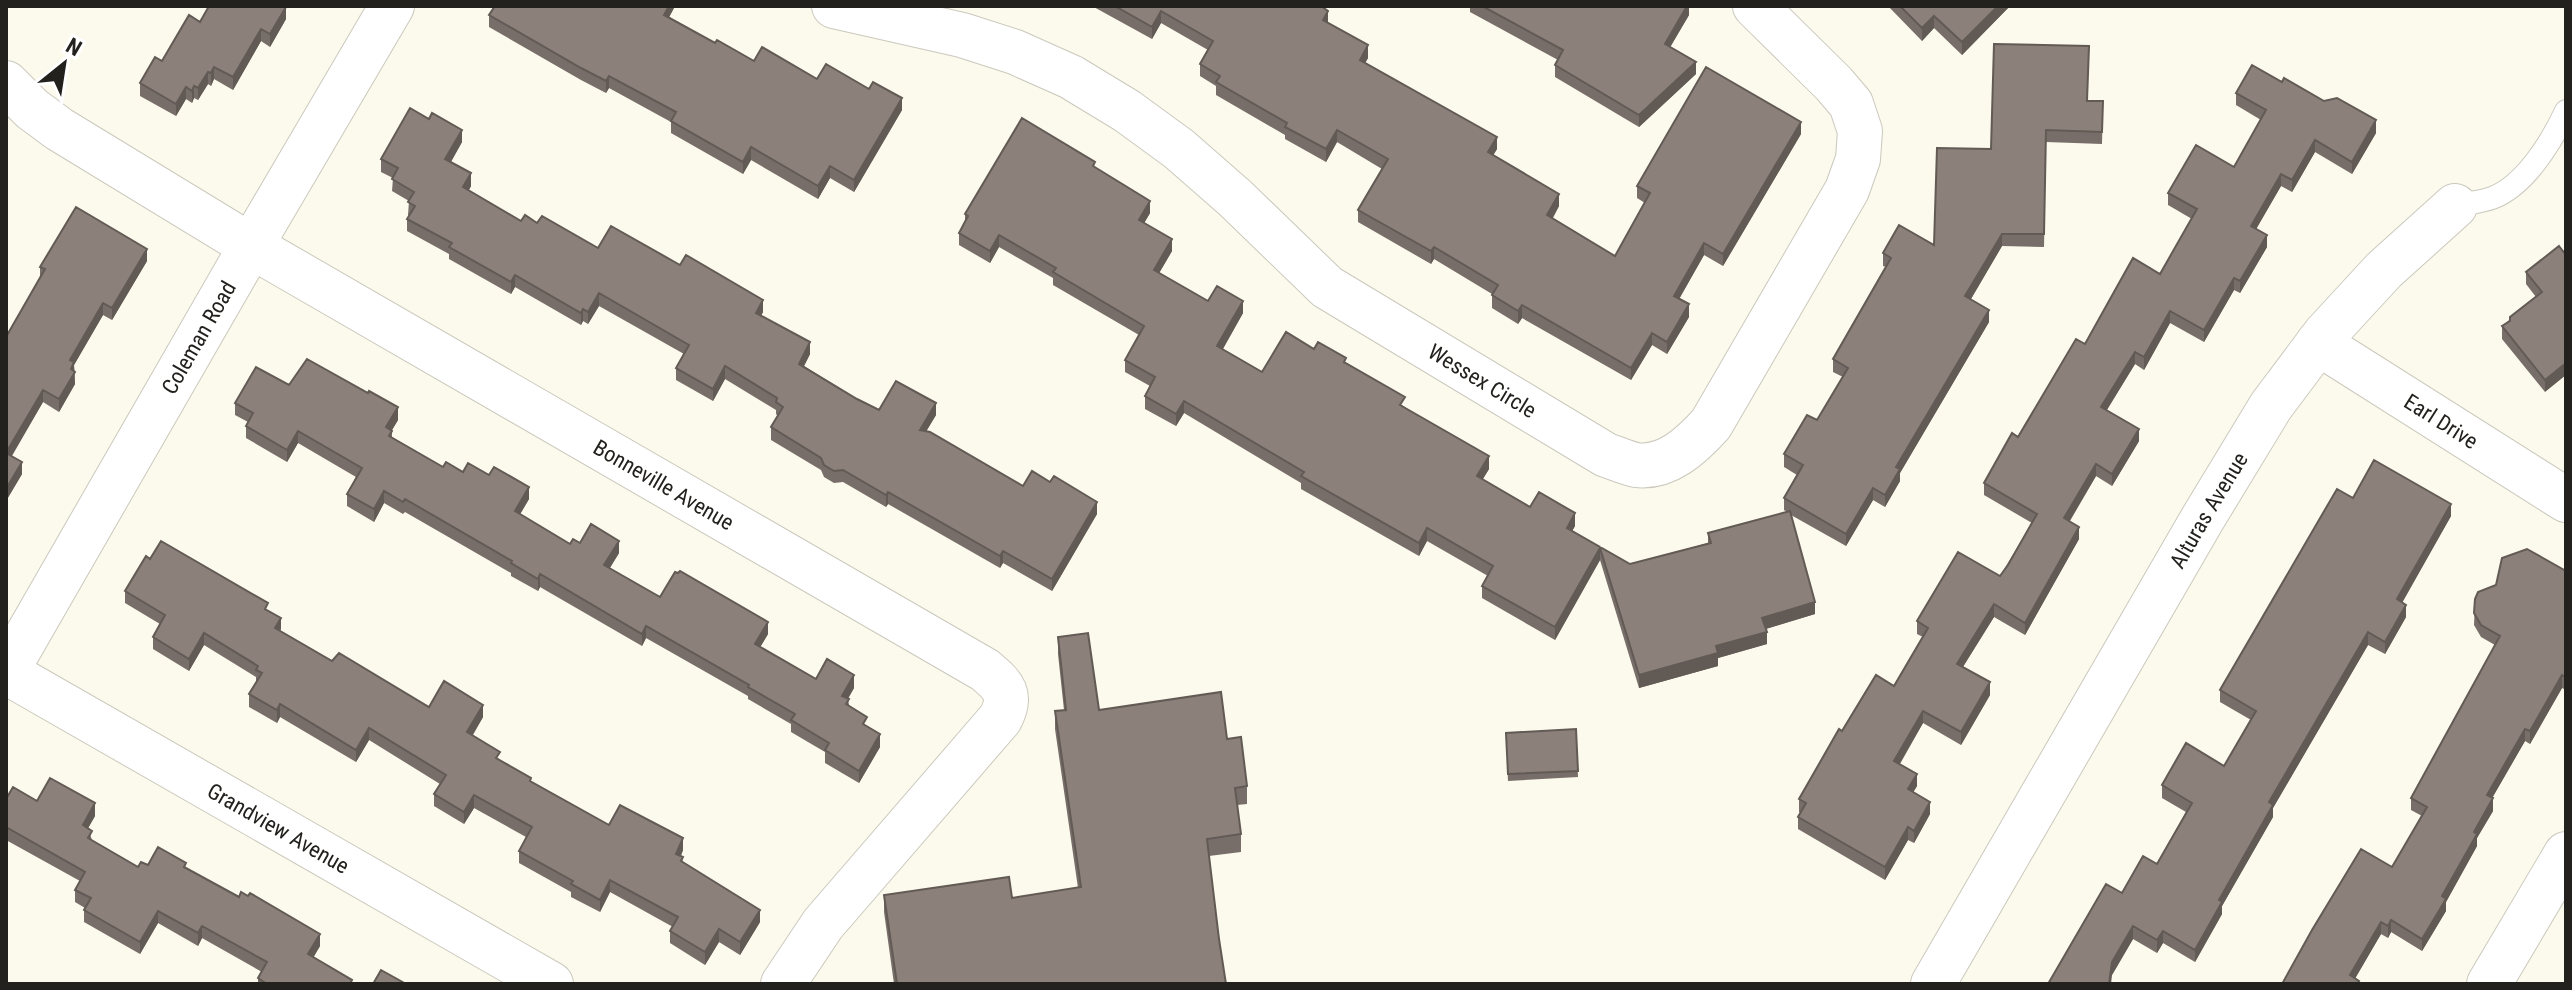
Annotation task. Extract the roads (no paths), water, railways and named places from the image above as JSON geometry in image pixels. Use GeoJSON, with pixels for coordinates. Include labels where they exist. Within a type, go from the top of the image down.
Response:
{"type":"FeatureCollection","features":[{"type":"Feature","properties":{"kind":"street","name":"Coleman Road"},"geometry":{"type":"LineString","coordinates":[[6,672],[392,6]]}},
{"type":"Feature","properties":{"kind":"street","name":"Wessex Circle"},"geometry":{"type":"LineString","coordinates":[[834,6],[962,35],[1015,52],[1071,77],[1127,111],[1179,149],[1327,287],[1606,455],[1638,465],[1665,461],[1693,444],[1711,424],[1847,190],[1858,159],[1860,131],[1851,104],[1755,6]]}},
{"type":"Feature","properties":{"kind":"street","name":"Bonneville Avenue"},"geometry":{"type":"LineString","coordinates":[[6,83],[32,109],[59,129],[251,246],[972,662],[1002,684],[1006,708],[1000,719],[823,924],[783,984]]}},
{"type":"Feature","properties":{"kind":"street","name":"Alturas Avenue"},"geometry":{"type":"LineString","coordinates":[[1933,984],[2271,406],[2318,343],[2384,270],[2455,206]]}},
{"type":"Feature","properties":{"kind":"street","name":"Earl Drive"},"geometry":{"type":"LineString","coordinates":[[2318,343],[2566,500]]}},
{"type":"Feature","properties":{"kind":"street","name":"Grandview Avenue"},"geometry":{"type":"LineString","coordinates":[[6,672],[551,984]]}},
{"type":"Feature","properties":{"kind":"street"},"geometry":{"type":"LineString","coordinates":[[2489,984],[2566,854]]}},
{"type":"Feature","properties":{"kind":"lane","name":"Alturas Avenue"},"geometry":{"type":"LineString","coordinates":[[2455,206],[2495,197],[2516,182],[2554,136],[2566,111]]}}]}
